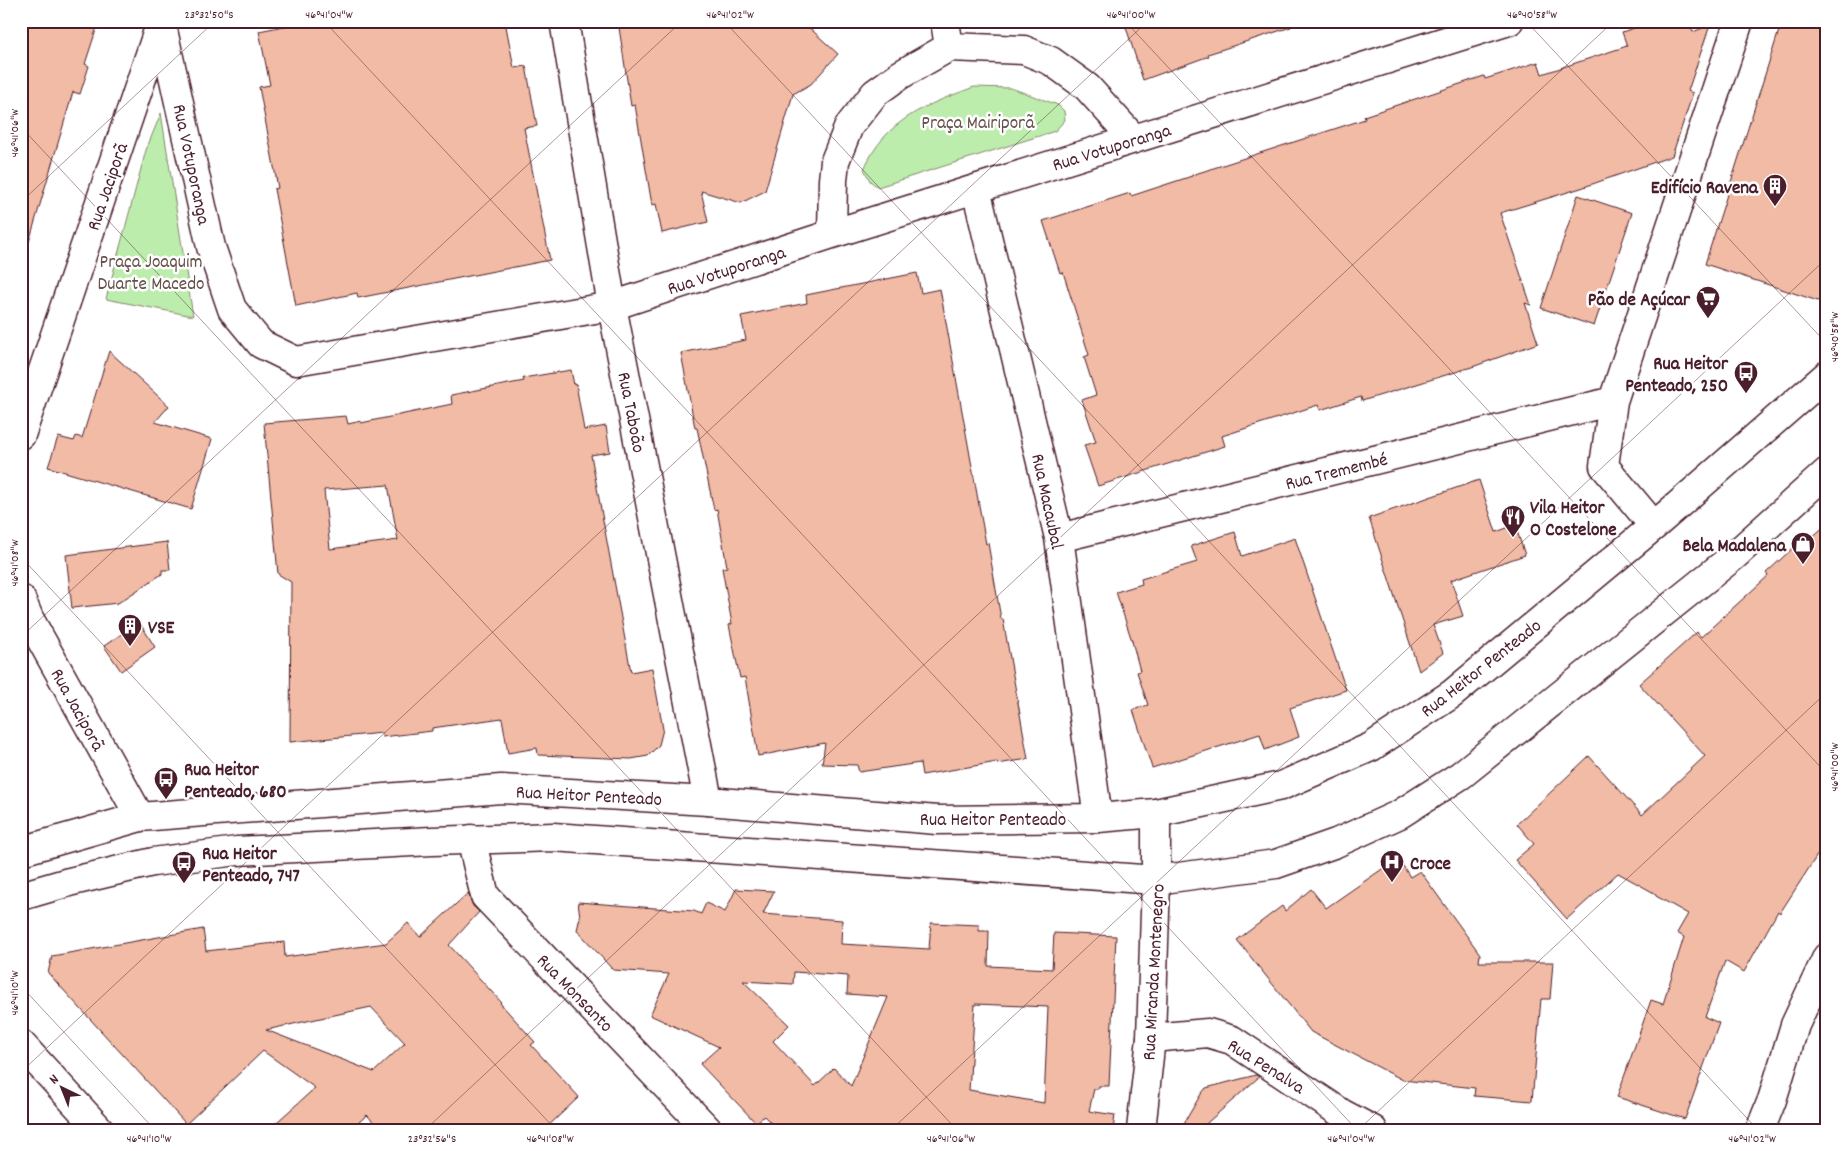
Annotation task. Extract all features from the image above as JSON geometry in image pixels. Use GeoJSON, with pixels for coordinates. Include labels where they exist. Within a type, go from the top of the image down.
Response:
{"type":"FeatureCollection","features":[{"type":"Feature","properties":{"kind":"street","name":"Rua Taboão"},"geometry":{"type":"LineString","coordinates":[[564,21],[612,306],[708,801]]}},
{"type":"Feature","properties":{"kind":"street","name":"Rua Votuporanga"},"geometry":{"type":"LineString","coordinates":[[161,22],[210,247],[232,309],[261,344],[296,361],[612,306],[976,188],[1509,21]]}},
{"type":"Feature","properties":{"kind":"street"},"geometry":{"type":"LineString","coordinates":[[1654,526],[1604,466],[1613,401],[1739,21]]}},
{"type":"Feature","properties":{"kind":"street","name":"Rua Jaciporã"},"geometry":{"type":"LineString","coordinates":[[21,435],[161,22]]}},
{"type":"Feature","properties":{"kind":"street"},"geometry":{"type":"LineString","coordinates":[[832,234],[835,161],[849,126],[874,93],[900,75],[947,34],[1024,50],[1051,61],[1087,87],[1134,139]]}},
{"type":"Feature","properties":{"kind":"street","name":"Rua Macaubal"},"geometry":{"type":"LineString","coordinates":[[976,188],[1059,538],[1098,818]]}},
{"type":"Feature","properties":{"kind":"street","name":"Rua Heitor Penteado"},"geometry":{"type":"LineString","coordinates":[[21,851],[140,817],[502,789],[708,801],[937,820],[1098,818],[1156,813],[1281,786],[1371,747],[1452,694],[1654,526],[1827,375]]}},
{"type":"Feature","properties":{"kind":"street","name":"Rua Tremembé"},"geometry":{"type":"LineString","coordinates":[[1059,538],[1613,401]]}},
{"type":"Feature","properties":{"kind":"street"},"geometry":{"type":"LineString","coordinates":[[21,896],[69,882],[153,862],[237,851],[472,839],[553,837],[1156,880],[1276,864],[1336,843],[1400,814],[1461,775],[1734,556],[1827,472]]}},
{"type":"Feature","properties":{"kind":"street","name":"Rua Jaciporã"},"geometry":{"type":"LineString","coordinates":[[21,600],[29,618],[140,817]]}},
{"type":"Feature","properties":{"kind":"street","name":"Rua Miranda Montenegro"},"geometry":{"type":"LineString","coordinates":[[1141,1130],[1151,1038],[1156,813]]}},
{"type":"Feature","properties":{"kind":"street","name":"Rua Monsanto"},"geometry":{"type":"LineString","coordinates":[[472,839],[485,896],[708,1130]]}},
{"type":"Feature","properties":{"kind":"street"},"geometry":{"type":"LineString","coordinates":[[1760,1130],[1772,1100],[1795,1025],[1827,957]]}},
{"type":"Feature","properties":{"kind":"street","name":"Rua Penalva"},"geometry":{"type":"LineString","coordinates":[[1151,1038],[1208,1033],[1232,1040],[1341,1112],[1373,1130]]}},
{"type":"Feature","properties":{"kind":"street"},"geometry":{"type":"LineString","coordinates":[[21,1044],[100,1130]]}},
{"type":"Feature","properties":{"kind":"green space","name":"Praça Mairiporã"},"geometry":{"type":"Polygon","coordinates":[[[974,87],[1011,88],[1058,105],[1064,111],[1065,120],[1055,131],[878,187],[870,181],[864,169],[873,152],[896,126],[909,116],[940,100],[974,87]]]}},
{"type":"Feature","properties":{"kind":"green space","name":"Praça Joaquim Duarte Macedo"},"geometry":{"type":"Polygon","coordinates":[[[161,113],[193,316],[106,299],[146,150],[161,113]]]}},
{"type":"Feature","properties":{"kind":"building"},"geometry":{"type":"Polygon","coordinates":[[[21,21],[99,21],[85,64],[89,66],[80,94],[73,92],[29,242],[21,241],[21,21]]]}},
{"type":"Feature","properties":{"kind":"building"},"geometry":{"type":"Polygon","coordinates":[[[309,21],[505,21],[514,68],[526,66],[537,126],[524,128],[550,260],[358,298],[357,293],[296,306],[274,189],[278,188],[259,87],[270,85],[259,31],[309,21]]]}},
{"type":"Feature","properties":{"kind":"building"},"geometry":{"type":"Polygon","coordinates":[[[618,21],[802,21],[838,54],[811,84],[793,94],[765,191],[741,203],[701,191],[708,222],[662,233],[656,204],[652,205],[635,105],[631,106],[618,21]]]}},
{"type":"Feature","properties":{"kind":"building"},"geometry":{"type":"Polygon","coordinates":[[[1124,21],[1291,21],[1291,27],[1208,54],[1209,56],[1143,80],[1124,21]]]}},
{"type":"Feature","properties":{"kind":"building"},"geometry":{"type":"Polygon","coordinates":[[[1656,21],[1689,21],[1693,32],[1710,25],[1688,91],[1693,93],[1672,156],[1581,188],[1500,213],[1531,305],[1525,303],[1538,343],[1475,366],[1362,401],[1361,397],[1320,410],[1318,405],[1222,436],[1225,446],[1098,486],[1084,445],[1096,442],[1082,400],[1096,395],[1084,357],[1089,355],[1063,272],[1060,273],[1043,221],[1130,193],[1131,196],[1192,176],[1365,119],[1364,116],[1484,76],[1485,79],[1538,62],[1542,74],[1627,46],[1622,32],[1656,21]]]}},
{"type":"Feature","properties":{"kind":"building"},"geometry":{"type":"Polygon","coordinates":[[[1782,21],[1827,21],[1827,304],[1705,264],[1782,21]]]}},
{"type":"Feature","properties":{"kind":"building"},"geometry":{"type":"Polygon","coordinates":[[[1578,195],[1632,213],[1594,326],[1541,308],[1578,195]]]}},
{"type":"Feature","properties":{"kind":"building"},"geometry":{"type":"Polygon","coordinates":[[[917,273],[921,293],[940,289],[986,544],[988,543],[1001,619],[1003,619],[1028,759],[997,764],[997,762],[922,775],[920,763],[859,772],[857,765],[822,764],[825,743],[758,756],[745,677],[740,678],[729,625],[732,624],[722,568],[727,567],[717,509],[714,510],[697,428],[695,428],[681,353],[746,340],[741,316],[807,303],[806,295],[917,273]]]}},
{"type":"Feature","properties":{"kind":"building"},"geometry":{"type":"Polygon","coordinates":[[[109,351],[169,406],[155,422],[212,439],[191,509],[48,467],[58,437],[74,441],[76,436],[82,438],[109,351]]]}},
{"type":"Feature","properties":{"kind":"building"},"geometry":{"type":"Polygon","coordinates":[[[571,370],[574,385],[576,384],[584,430],[606,426],[610,452],[591,455],[631,672],[652,668],[663,729],[659,745],[648,756],[631,759],[538,755],[537,748],[508,753],[502,718],[432,728],[432,731],[382,737],[382,733],[290,742],[291,582],[278,574],[264,423],[346,416],[348,424],[361,421],[361,423],[452,404],[451,395],[524,381],[523,378],[571,370]],[[388,485],[324,490],[330,549],[398,540],[388,485]]]}},
{"type":"Feature","properties":{"kind":"building"},"geometry":{"type":"Polygon","coordinates":[[[1479,480],[1496,532],[1515,525],[1525,555],[1451,580],[1463,616],[1433,625],[1443,653],[1419,671],[1369,518],[1479,480]]]}},
{"type":"Feature","properties":{"kind":"building"},"geometry":{"type":"Polygon","coordinates":[[[1827,524],[1827,840],[1780,913],[1778,911],[1744,972],[1725,961],[1705,1017],[1719,1023],[1685,1119],[1617,1097],[1651,1000],[1663,1004],[1684,937],[1677,933],[1688,914],[1618,873],[1567,919],[1515,860],[1534,844],[1517,824],[1589,756],[1642,815],[1705,756],[1639,684],[1697,632],[1701,637],[1768,576],[1766,573],[1808,534],[1811,538],[1827,524]]]}},
{"type":"Feature","properties":{"kind":"building"},"geometry":{"type":"Polygon","coordinates":[[[1235,532],[1242,556],[1295,538],[1346,690],[1290,708],[1299,737],[1265,750],[1260,734],[1152,768],[1133,710],[1148,705],[1137,672],[1140,671],[1132,641],[1116,592],[1142,584],[1141,579],[1197,562],[1191,546],[1235,532]]]}},
{"type":"Feature","properties":{"kind":"building"},"geometry":{"type":"Polygon","coordinates":[[[167,542],[170,570],[162,570],[162,574],[118,603],[72,608],[66,555],[167,542]]]}},
{"type":"Feature","properties":{"kind":"building","name":"VSE"},"geometry":{"type":"Polygon","coordinates":[[[139,622],[155,647],[121,671],[104,646],[139,622]]]}},
{"type":"Feature","properties":{"kind":"building"},"geometry":{"type":"Polygon","coordinates":[[[1398,858],[1410,877],[1420,871],[1480,954],[1479,962],[1553,962],[1550,999],[1541,999],[1532,1101],[1474,1096],[1475,1088],[1403,1080],[1311,1032],[1237,940],[1282,906],[1285,911],[1311,889],[1326,908],[1398,858]]]}},
{"type":"Feature","properties":{"kind":"building"},"geometry":{"type":"Polygon","coordinates":[[[736,889],[774,891],[763,914],[842,920],[841,944],[929,949],[931,923],[979,925],[979,931],[989,931],[988,966],[1052,969],[1054,933],[1116,936],[1109,1086],[1099,1086],[1098,1089],[1094,1089],[1089,1111],[1115,1115],[1113,1130],[778,1130],[764,1116],[756,1123],[700,1064],[719,1047],[650,1015],[669,974],[613,970],[577,930],[580,917],[578,902],[694,911],[701,914],[706,903],[725,912],[736,889]],[[794,972],[793,984],[743,981],[789,1025],[773,1041],[815,1086],[834,1068],[851,1086],[888,997],[847,994],[848,976],[794,972]],[[975,1004],[969,1090],[1044,1103],[1048,1007],[975,1004]]]}},
{"type":"Feature","properties":{"kind":"building"},"geometry":{"type":"Polygon","coordinates":[[[468,893],[473,906],[479,912],[449,945],[535,1042],[531,1045],[579,1097],[544,1130],[381,1130],[367,1115],[350,1130],[268,1130],[315,1088],[263,1051],[186,1124],[48,973],[52,956],[203,929],[206,951],[284,942],[285,957],[386,943],[408,923],[420,937],[468,893]],[[371,1007],[266,1030],[374,1072],[405,1043],[371,1007]]]}},
{"type":"Feature","properties":{"kind":"building"},"geometry":{"type":"Polygon","coordinates":[[[1256,1075],[1259,1077],[1199,1130],[1180,1130],[1206,1088],[1256,1075]]]}},
{"type":"Feature","properties":{"kind":"place","name":"Edifício Ravena"},"geometry":{"type":"Point","coordinates":[1775,207]}},
{"type":"Feature","properties":{"kind":"place","name":"Pão de Açúcar"},"geometry":{"type":"Point","coordinates":[1708,319]}},
{"type":"Feature","properties":{"kind":"place","name":"Rua Heitor Penteado, 250"},"geometry":{"type":"Point","coordinates":[1746,394]}},
{"type":"Feature","properties":{"kind":"place","name":"Vila Heitor O Costelone"},"geometry":{"type":"Point","coordinates":[1513,538]}},
{"type":"Feature","properties":{"kind":"place","name":"Bela Madalena"},"geometry":{"type":"Point","coordinates":[1803,565]}},
{"type":"Feature","properties":{"kind":"place","name":"VSE"},"geometry":{"type":"Point","coordinates":[130,647]}},
{"type":"Feature","properties":{"kind":"place","name":"Rua Heitor Penteado, 680"},"geometry":{"type":"Point","coordinates":[166,800]}},
{"type":"Feature","properties":{"kind":"place","name":"Croce"},"geometry":{"type":"Point","coordinates":[1392,883]}},
{"type":"Feature","properties":{"kind":"place","name":"Rua Heitor Penteado, 747"},"geometry":{"type":"Point","coordinates":[184,884]}}]}
